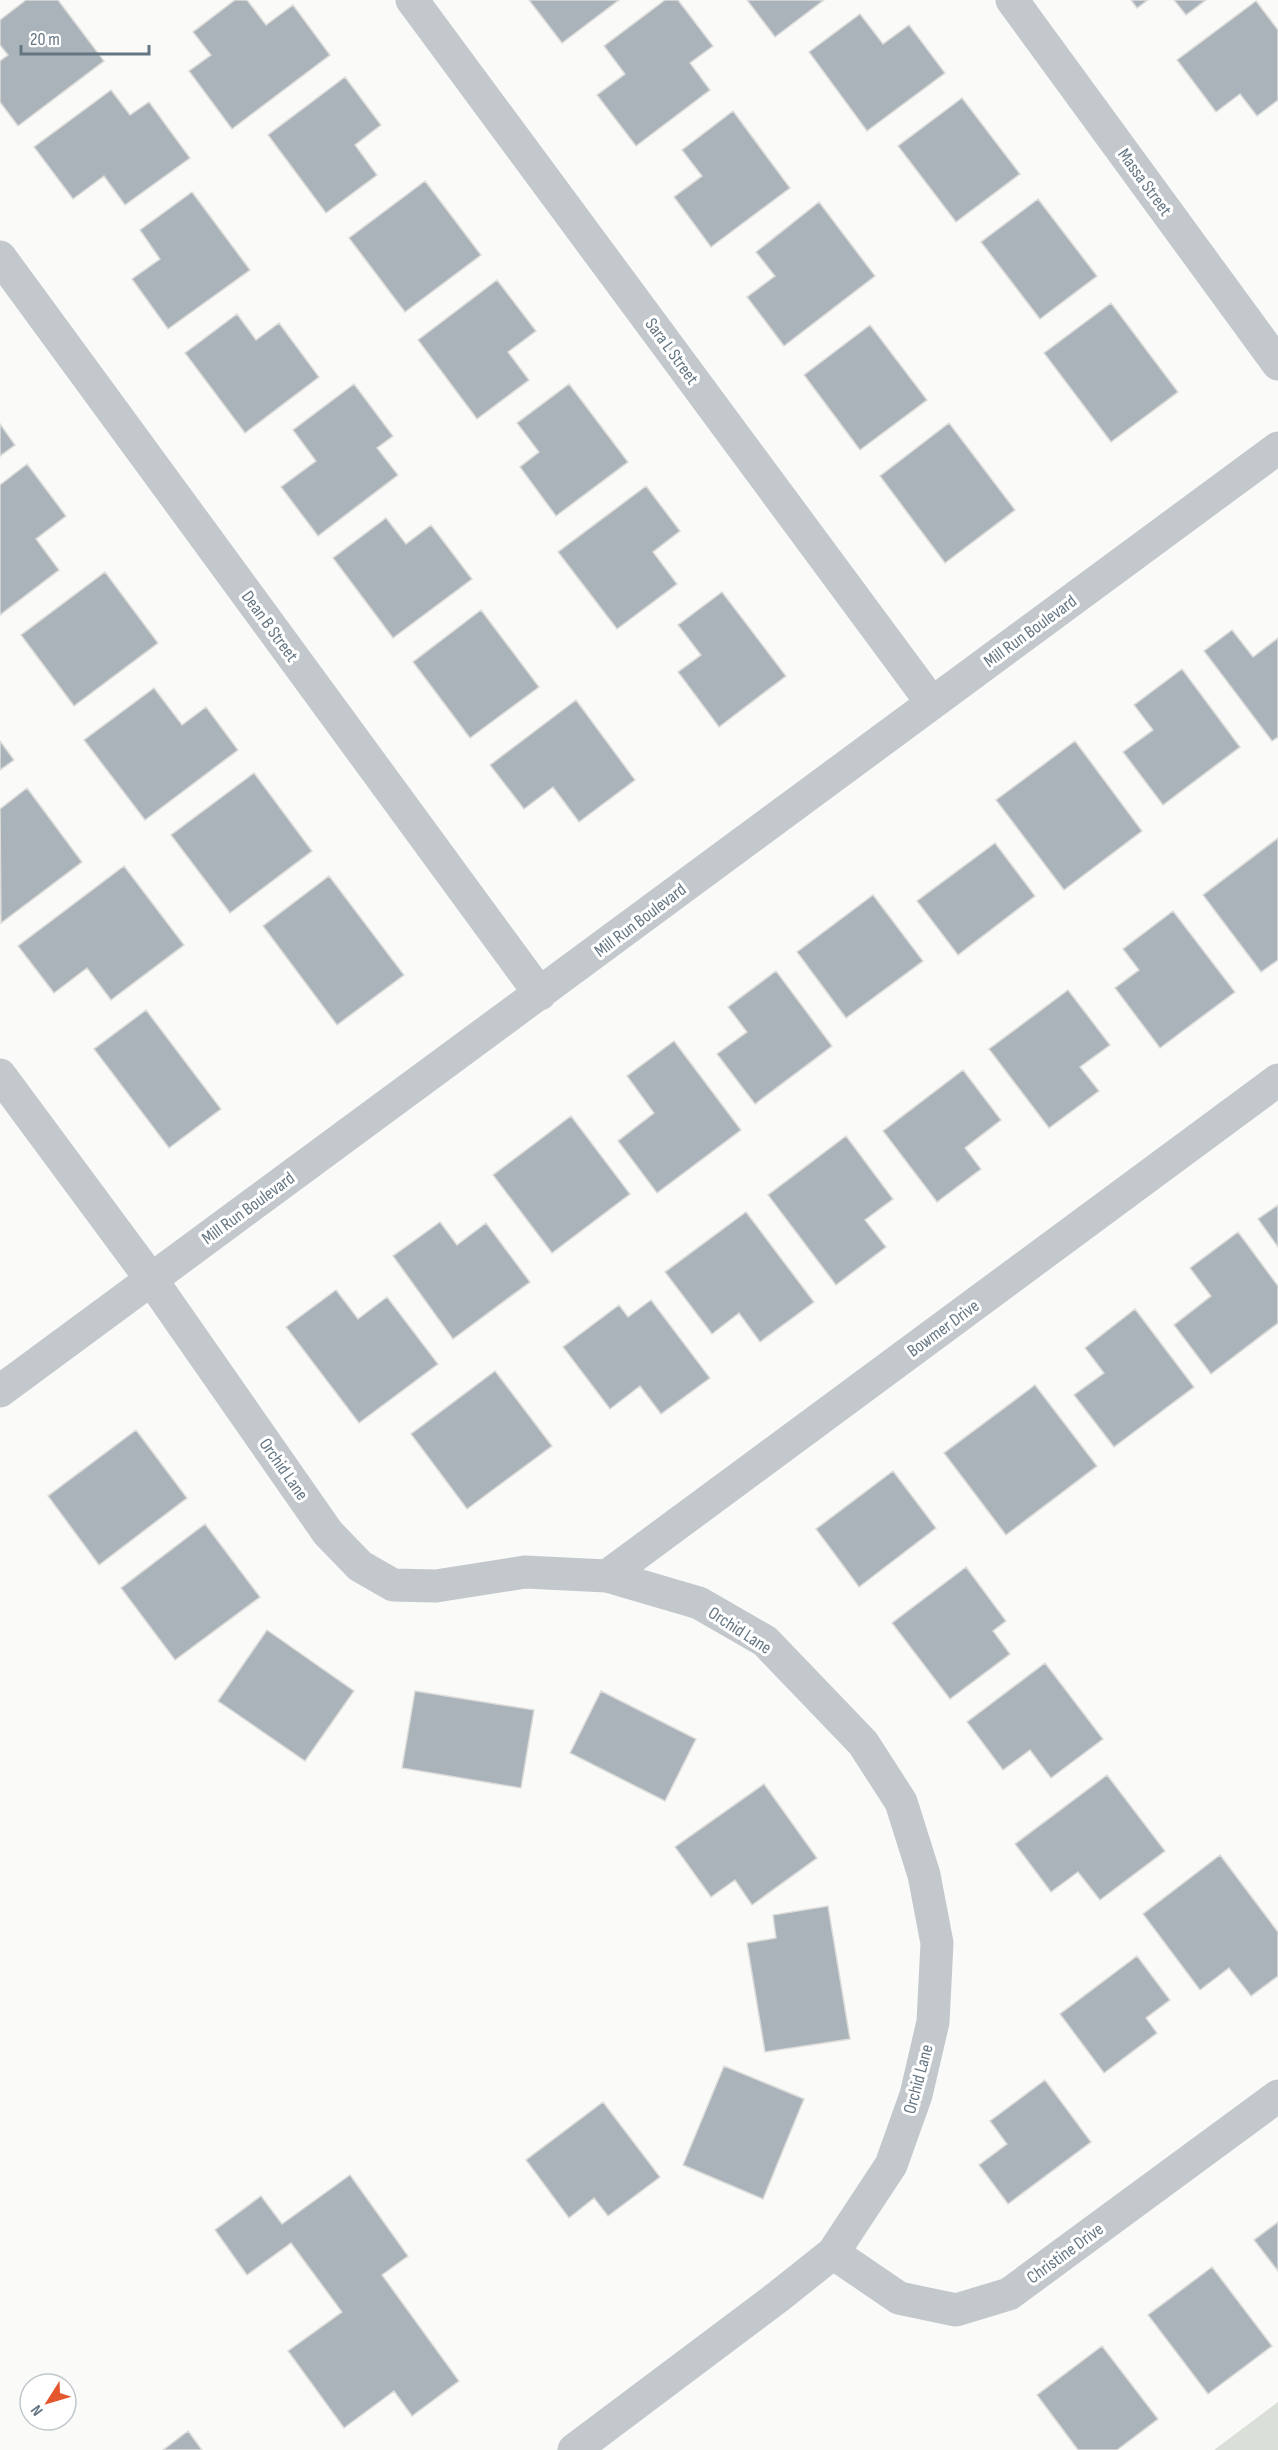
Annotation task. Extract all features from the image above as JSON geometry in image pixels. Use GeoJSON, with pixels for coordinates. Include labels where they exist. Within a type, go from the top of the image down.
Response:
{"type":"FeatureCollection","features":[{"type":"Feature","properties":{"kind":"street","name":"Sara L Street"},"geometry":{"type":"LineString","coordinates":[[412,0],[932,703]]}},
{"type":"Feature","properties":{"kind":"street","name":"Massa Street"},"geometry":{"type":"LineString","coordinates":[[1012,0],[1278,364]]}},
{"type":"Feature","properties":{"kind":"street","name":"Dean B Street"},"geometry":{"type":"LineString","coordinates":[[0,257],[540,994]]}},
{"type":"Feature","properties":{"kind":"street","name":"Mill Run Boulevard"},"geometry":{"type":"LineString","coordinates":[[0,1390],[1278,448]]}},
{"type":"Feature","properties":{"kind":"street","name":"Orchid Lane"},"geometry":{"type":"LineString","coordinates":[[0,1075],[151,1279],[328,1533],[360,1566],[393,1585],[436,1586],[525,1572],[608,1576],[699,1603],[765,1641],[863,1743],[901,1802],[924,1875],[937,1943],[933,2022],[916,2094],[891,2165],[833,2253],[574,2450]]}},
{"type":"Feature","properties":{"kind":"street","name":"Bowmer Drive"},"geometry":{"type":"LineString","coordinates":[[608,1576],[1278,1080]]}},
{"type":"Feature","properties":{"kind":"street","name":"Christine Drive"},"geometry":{"type":"LineString","coordinates":[[833,2253],[899,2298],[956,2310],[1009,2294],[1278,2096]]}},
{"type":"Feature","properties":{"kind":"shaded area"},"geometry":{"type":"Polygon","coordinates":[[[1278,2402],[1278,2450],[1214,2450],[1278,2402]]]}},
{"type":"Feature","properties":{"kind":"building"},"geometry":{"type":"Polygon","coordinates":[[[26,0],[58,0],[104,61],[18,126],[0,102],[0,61],[8,55],[0,45],[0,20],[26,0]]]}},
{"type":"Feature","properties":{"kind":"building"},"geometry":{"type":"Polygon","coordinates":[[[235,0],[247,0],[266,25],[293,5],[330,55],[232,129],[189,71],[211,55],[193,32],[235,0]]]}},
{"type":"Feature","properties":{"kind":"building"},"geometry":{"type":"Polygon","coordinates":[[[529,0],[619,0],[562,43],[529,0]]]}},
{"type":"Feature","properties":{"kind":"building"},"geometry":{"type":"Polygon","coordinates":[[[665,0],[678,0],[713,46],[690,63],[710,90],[636,146],[597,95],[625,74],[604,46],[665,0]]]}},
{"type":"Feature","properties":{"kind":"building"},"geometry":{"type":"Polygon","coordinates":[[[747,0],[824,0],[775,37],[747,0]]]}},
{"type":"Feature","properties":{"kind":"building"},"geometry":{"type":"Polygon","coordinates":[[[1131,0],[1148,0],[1137,8],[1131,0]]]}},
{"type":"Feature","properties":{"kind":"building"},"geometry":{"type":"Polygon","coordinates":[[[1174,0],[1206,0],[1186,15],[1174,0]]]}},
{"type":"Feature","properties":{"kind":"building"},"geometry":{"type":"Polygon","coordinates":[[[1256,1],[1278,30],[1278,100],[1257,116],[1240,94],[1216,112],[1177,60],[1256,1]]]}},
{"type":"Feature","properties":{"kind":"building"},"geometry":{"type":"Polygon","coordinates":[[[860,14],[883,44],[909,25],[945,73],[867,131],[809,52],[860,14]]]}},
{"type":"Feature","properties":{"kind":"building"},"geometry":{"type":"Polygon","coordinates":[[[345,77],[381,125],[355,145],[377,175],[326,213],[268,135],[345,77]]]}},
{"type":"Feature","properties":{"kind":"building"},"geometry":{"type":"Polygon","coordinates":[[[111,90],[130,115],[149,102],[190,158],[125,205],[104,176],[73,199],[34,147],[111,90]]]}},
{"type":"Feature","properties":{"kind":"building"},"geometry":{"type":"Polygon","coordinates":[[[962,98],[1020,174],[956,222],[898,146],[962,98]]]}},
{"type":"Feature","properties":{"kind":"building"},"geometry":{"type":"Polygon","coordinates":[[[733,111],[790,188],[711,247],[674,197],[702,176],[682,150],[733,111]]]}},
{"type":"Feature","properties":{"kind":"building"},"geometry":{"type":"Polygon","coordinates":[[[425,181],[481,255],[405,312],[349,238],[425,181]]]}},
{"type":"Feature","properties":{"kind":"building"},"geometry":{"type":"Polygon","coordinates":[[[192,192],[250,270],[168,329],[132,279],[160,259],[140,230],[192,192]]]}},
{"type":"Feature","properties":{"kind":"building"},"geometry":{"type":"Polygon","coordinates":[[[1038,199],[1097,276],[1040,319],[981,242],[1038,199]]]}},
{"type":"Feature","properties":{"kind":"building"},"geometry":{"type":"Polygon","coordinates":[[[819,202],[875,276],[784,346],[747,297],[775,276],[756,252],[819,202]]]}},
{"type":"Feature","properties":{"kind":"building"},"geometry":{"type":"Polygon","coordinates":[[[497,280],[536,331],[508,352],[529,380],[477,419],[418,340],[497,280]]]}},
{"type":"Feature","properties":{"kind":"building"},"geometry":{"type":"Polygon","coordinates":[[[1111,303],[1178,392],[1111,442],[1044,353],[1111,303]]]}},
{"type":"Feature","properties":{"kind":"building"},"geometry":{"type":"Polygon","coordinates":[[[237,314],[256,340],[279,323],[319,377],[245,433],[185,353],[237,314]]]}},
{"type":"Feature","properties":{"kind":"building"},"geometry":{"type":"Polygon","coordinates":[[[870,325],[927,400],[860,450],[804,375],[870,325]]]}},
{"type":"Feature","properties":{"kind":"building"},"geometry":{"type":"Polygon","coordinates":[[[354,384],[393,436],[377,448],[398,475],[318,536],[281,487],[316,461],[293,430],[354,384]]]}},
{"type":"Feature","properties":{"kind":"building"},"geometry":{"type":"Polygon","coordinates":[[[569,384],[628,462],[556,516],[520,467],[539,452],[517,423],[569,384]]]}},
{"type":"Feature","properties":{"kind":"building"},"geometry":{"type":"Polygon","coordinates":[[[949,423],[1015,510],[945,563],[880,476],[949,423]]]}},
{"type":"Feature","properties":{"kind":"building"},"geometry":{"type":"Polygon","coordinates":[[[0,424],[15,445],[0,456],[0,424]]]}},
{"type":"Feature","properties":{"kind":"building"},"geometry":{"type":"Polygon","coordinates":[[[27,464],[66,516],[36,539],[59,570],[0,615],[0,485],[27,464]]]}},
{"type":"Feature","properties":{"kind":"building"},"geometry":{"type":"Polygon","coordinates":[[[646,486],[680,531],[653,552],[677,584],[617,629],[558,552],[646,486]]]}},
{"type":"Feature","properties":{"kind":"building"},"geometry":{"type":"Polygon","coordinates":[[[386,518],[406,544],[431,525],[472,579],[393,638],[333,558],[386,518]]]}},
{"type":"Feature","properties":{"kind":"building"},"geometry":{"type":"Polygon","coordinates":[[[105,572],[158,643],[74,706],[21,635],[105,572]]]}},
{"type":"Feature","properties":{"kind":"building"},"geometry":{"type":"Polygon","coordinates":[[[722,592],[786,676],[719,727],[678,672],[701,655],[678,625],[722,592]]]}},
{"type":"Feature","properties":{"kind":"building"},"geometry":{"type":"Polygon","coordinates":[[[481,610],[539,687],[470,738],[413,662],[481,610]]]}},
{"type":"Feature","properties":{"kind":"building"},"geometry":{"type":"Polygon","coordinates":[[[1232,630],[1253,657],[1278,638],[1278,737],[1272,741],[1204,651],[1232,630]]]}},
{"type":"Feature","properties":{"kind":"building"},"geometry":{"type":"Polygon","coordinates":[[[1182,669],[1240,747],[1163,805],[1123,752],[1153,730],[1134,705],[1182,669]]]}},
{"type":"Feature","properties":{"kind":"building"},"geometry":{"type":"Polygon","coordinates":[[[154,688],[182,725],[206,707],[238,750],[145,820],[84,740],[154,688]]]}},
{"type":"Feature","properties":{"kind":"building"},"geometry":{"type":"Polygon","coordinates":[[[576,700],[635,780],[579,822],[553,787],[524,809],[490,765],[576,700]]]}},
{"type":"Feature","properties":{"kind":"building"},"geometry":{"type":"Polygon","coordinates":[[[0,741],[14,760],[0,770],[0,741]]]}},
{"type":"Feature","properties":{"kind":"building"},"geometry":{"type":"Polygon","coordinates":[[[1075,741],[1142,831],[1064,890],[996,800],[1075,741]]]}},
{"type":"Feature","properties":{"kind":"building"},"geometry":{"type":"Polygon","coordinates":[[[254,773],[312,851],[230,913],[171,835],[254,773]]]}},
{"type":"Feature","properties":{"kind":"building"},"geometry":{"type":"Polygon","coordinates":[[[27,788],[82,862],[1,923],[0,809],[27,788]]]}},
{"type":"Feature","properties":{"kind":"building"},"geometry":{"type":"Polygon","coordinates":[[[1278,838],[1278,960],[1261,972],[1203,895],[1278,838]]]}},
{"type":"Feature","properties":{"kind":"building"},"geometry":{"type":"Polygon","coordinates":[[[995,843],[1035,896],[958,955],[917,901],[995,843]]]}},
{"type":"Feature","properties":{"kind":"building"},"geometry":{"type":"Polygon","coordinates":[[[124,866],[184,945],[111,1000],[87,968],[54,993],[18,946],[124,866]]]}},
{"type":"Feature","properties":{"kind":"building"},"geometry":{"type":"Polygon","coordinates":[[[329,876],[404,975],[337,1025],[263,926],[329,876]]]}},
{"type":"Feature","properties":{"kind":"building"},"geometry":{"type":"Polygon","coordinates":[[[873,895],[923,961],[846,1018],[797,952],[873,895]]]}},
{"type":"Feature","properties":{"kind":"building"},"geometry":{"type":"Polygon","coordinates":[[[1173,911],[1235,992],[1160,1048],[1115,988],[1139,970],[1123,949],[1173,911]]]}},
{"type":"Feature","properties":{"kind":"building"},"geometry":{"type":"Polygon","coordinates":[[[776,971],[832,1046],[755,1104],[717,1054],[747,1032],[728,1007],[776,971]]]}},
{"type":"Feature","properties":{"kind":"building"},"geometry":{"type":"Polygon","coordinates":[[[1068,990],[1110,1045],[1080,1067],[1099,1091],[1049,1128],[989,1049],[1068,990]]]}},
{"type":"Feature","properties":{"kind":"building"},"geometry":{"type":"Polygon","coordinates":[[[146,1010],[221,1109],[169,1148],[94,1049],[146,1010]]]}},
{"type":"Feature","properties":{"kind":"building"},"geometry":{"type":"Polygon","coordinates":[[[674,1041],[741,1130],[657,1193],[618,1141],[654,1113],[627,1076],[674,1041]]]}},
{"type":"Feature","properties":{"kind":"building"},"geometry":{"type":"Polygon","coordinates":[[[963,1070],[1001,1120],[965,1148],[981,1169],[937,1202],[883,1131],[963,1070]]]}},
{"type":"Feature","properties":{"kind":"building"},"geometry":{"type":"Polygon","coordinates":[[[571,1116],[630,1194],[552,1253],[493,1175],[571,1116]]]}},
{"type":"Feature","properties":{"kind":"building"},"geometry":{"type":"Polygon","coordinates":[[[846,1136],[893,1199],[865,1220],[886,1247],[836,1285],[768,1195],[846,1136]]]}},
{"type":"Feature","properties":{"kind":"building"},"geometry":{"type":"Polygon","coordinates":[[[1278,1205],[1278,1247],[1258,1219],[1278,1205]]]}},
{"type":"Feature","properties":{"kind":"building"},"geometry":{"type":"Polygon","coordinates":[[[746,1212],[814,1302],[760,1342],[739,1313],[712,1334],[665,1272],[746,1212]]]}},
{"type":"Feature","properties":{"kind":"building"},"geometry":{"type":"Polygon","coordinates":[[[440,1222],[457,1245],[486,1223],[530,1282],[453,1339],[393,1256],[440,1222]]]}},
{"type":"Feature","properties":{"kind":"building"},"geometry":{"type":"Polygon","coordinates":[[[1238,1232],[1278,1286],[1278,1323],[1211,1374],[1174,1325],[1211,1296],[1190,1268],[1238,1232]]]}},
{"type":"Feature","properties":{"kind":"building"},"geometry":{"type":"Polygon","coordinates":[[[336,1290],[358,1319],[387,1297],[438,1364],[359,1423],[286,1327],[336,1290]]]}},
{"type":"Feature","properties":{"kind":"building"},"geometry":{"type":"Polygon","coordinates":[[[651,1300],[710,1378],[661,1414],[640,1386],[610,1409],[563,1347],[619,1305],[628,1317],[651,1300]]]}},
{"type":"Feature","properties":{"kind":"building"},"geometry":{"type":"Polygon","coordinates":[[[1135,1309],[1194,1387],[1114,1447],[1074,1395],[1104,1373],[1085,1348],[1135,1309]]]}},
{"type":"Feature","properties":{"kind":"building"},"geometry":{"type":"Polygon","coordinates":[[[495,1371],[552,1446],[467,1509],[411,1434],[495,1371]]]}},
{"type":"Feature","properties":{"kind":"building"},"geometry":{"type":"Polygon","coordinates":[[[1035,1385],[1097,1466],[1006,1535],[944,1453],[1035,1385]]]}},
{"type":"Feature","properties":{"kind":"building"},"geometry":{"type":"Polygon","coordinates":[[[136,1430],[187,1498],[99,1565],[48,1496],[136,1430]]]}},
{"type":"Feature","properties":{"kind":"building"},"geometry":{"type":"Polygon","coordinates":[[[893,1471],[936,1528],[859,1587],[816,1529],[893,1471]]]}},
{"type":"Feature","properties":{"kind":"building"},"geometry":{"type":"Polygon","coordinates":[[[205,1524],[260,1597],[175,1660],[121,1588],[205,1524]]]}},
{"type":"Feature","properties":{"kind":"building"},"geometry":{"type":"Polygon","coordinates":[[[966,1567],[1006,1621],[993,1631],[1010,1654],[950,1699],[892,1623],[966,1567]]]}},
{"type":"Feature","properties":{"kind":"building"},"geometry":{"type":"Polygon","coordinates":[[[267,1630],[354,1691],[305,1761],[218,1701],[267,1630]]]}},
{"type":"Feature","properties":{"kind":"building"},"geometry":{"type":"Polygon","coordinates":[[[1045,1663],[1103,1739],[1051,1778],[1030,1750],[1003,1770],[967,1722],[1045,1663]]]}},
{"type":"Feature","properties":{"kind":"building"},"geometry":{"type":"Polygon","coordinates":[[[415,1691],[534,1710],[521,1788],[402,1768],[415,1691]]]}},
{"type":"Feature","properties":{"kind":"building"},"geometry":{"type":"Polygon","coordinates":[[[601,1691],[696,1739],[665,1801],[570,1753],[601,1691]]]}},
{"type":"Feature","properties":{"kind":"building"},"geometry":{"type":"Polygon","coordinates":[[[1107,1775],[1165,1851],[1100,1900],[1078,1872],[1051,1892],[1015,1844],[1107,1775]]]}},
{"type":"Feature","properties":{"kind":"building"},"geometry":{"type":"Polygon","coordinates":[[[764,1784],[817,1858],[752,1905],[735,1880],[711,1897],[675,1847],[764,1784]]]}},
{"type":"Feature","properties":{"kind":"building"},"geometry":{"type":"Polygon","coordinates":[[[1220,1855],[1278,1932],[1278,1976],[1251,1996],[1229,1968],[1200,1990],[1143,1914],[1220,1855]]]}},
{"type":"Feature","properties":{"kind":"building"},"geometry":{"type":"Polygon","coordinates":[[[828,1906],[850,2039],[765,2052],[747,1943],[776,1938],[773,1915],[828,1906]]]}},
{"type":"Feature","properties":{"kind":"building"},"geometry":{"type":"Polygon","coordinates":[[[1137,1956],[1170,2000],[1146,2018],[1157,2033],[1104,2073],[1060,2014],[1137,1956]]]}},
{"type":"Feature","properties":{"kind":"building"},"geometry":{"type":"Polygon","coordinates":[[[724,2066],[804,2099],[763,2199],[683,2165],[724,2066]]]}},
{"type":"Feature","properties":{"kind":"building"},"geometry":{"type":"Polygon","coordinates":[[[1045,2080],[1091,2142],[1008,2204],[979,2165],[1007,2144],[990,2121],[1045,2080]]]}},
{"type":"Feature","properties":{"kind":"building"},"geometry":{"type":"Polygon","coordinates":[[[603,2102],[660,2177],[608,2216],[594,2198],[569,2218],[526,2160],[603,2102]]]}},
{"type":"Feature","properties":{"kind":"building"},"geometry":{"type":"Polygon","coordinates":[[[350,2175],[408,2256],[382,2275],[459,2381],[412,2416],[394,2391],[344,2428],[288,2351],[342,2312],[291,2243],[247,2275],[215,2230],[261,2196],[282,2224],[350,2175]]]}},
{"type":"Feature","properties":{"kind":"building"},"geometry":{"type":"Polygon","coordinates":[[[1278,2222],[1278,2271],[1254,2240],[1278,2222]]]}},
{"type":"Feature","properties":{"kind":"building"},"geometry":{"type":"Polygon","coordinates":[[[1212,2267],[1272,2346],[1208,2394],[1148,2315],[1212,2267]]]}},
{"type":"Feature","properties":{"kind":"building"},"geometry":{"type":"Polygon","coordinates":[[[1102,2346],[1158,2419],[1117,2450],[1078,2450],[1037,2395],[1102,2346]]]}},
{"type":"Feature","properties":{"kind":"building"},"geometry":{"type":"Polygon","coordinates":[[[188,2431],[202,2450],[163,2450],[188,2431]]]}}]}
